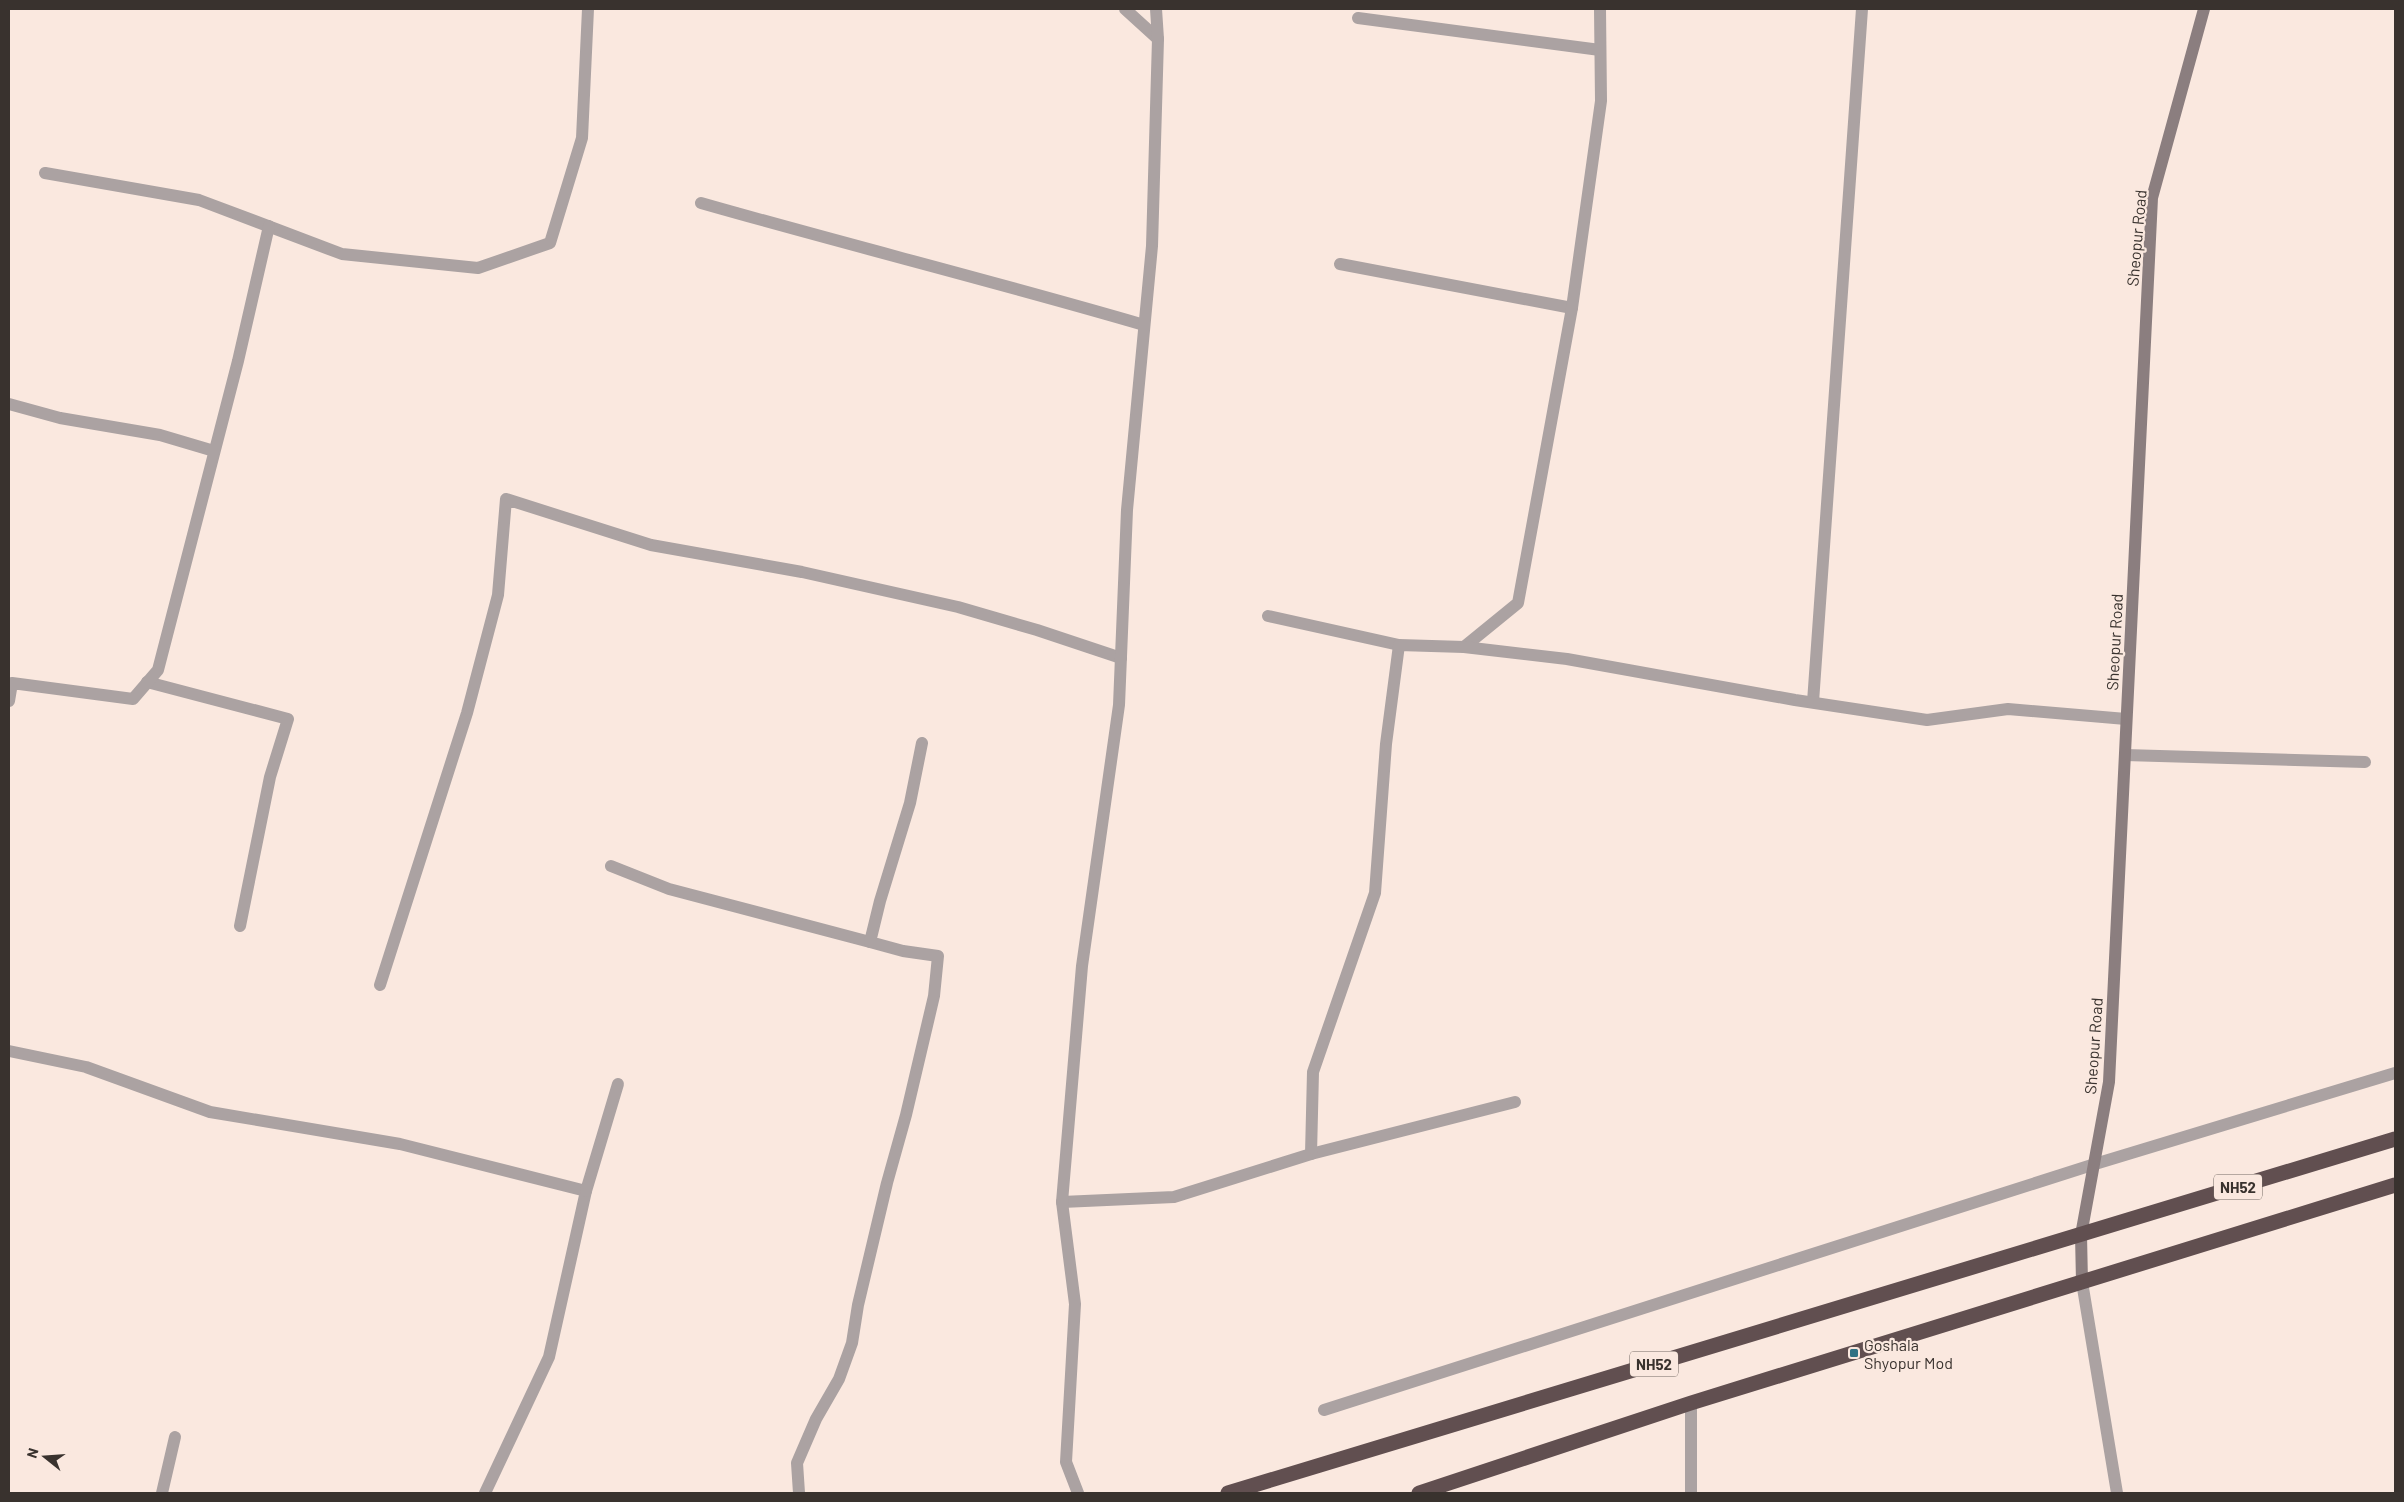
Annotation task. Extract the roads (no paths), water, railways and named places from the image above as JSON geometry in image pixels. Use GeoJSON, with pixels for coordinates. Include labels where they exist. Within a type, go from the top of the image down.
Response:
{"type":"FeatureCollection","features":[{"type":"Feature","properties":{"kind":"highway","name":"NH52"},"geometry":{"type":"LineString","coordinates":[[1228,1493],[2395,1139]]}},
{"type":"Feature","properties":{"kind":"highway"},"geometry":{"type":"LineString","coordinates":[[1418,1493],[1691,1403],[2395,1185]]}},
{"type":"Feature","properties":{"kind":"street"},"geometry":{"type":"LineString","coordinates":[[44,173],[198,200],[342,254],[478,268],[550,243],[582,138],[588,9]]}},
{"type":"Feature","properties":{"kind":"street"},"geometry":{"type":"LineString","coordinates":[[1125,9],[1158,39]]}},
{"type":"Feature","properties":{"kind":"street"},"geometry":{"type":"LineString","coordinates":[[1078,1493],[1066,1462],[1075,1304],[1062,1202],[1082,966],[1119,705],[1126,510],[1152,246],[1158,39],[1156,9]]}},
{"type":"Feature","properties":{"kind":"street"},"geometry":{"type":"LineString","coordinates":[[1464,647],[1518,603],[1572,308],[1601,101],[1600,9]]}},
{"type":"Feature","properties":{"kind":"street"},"geometry":{"type":"LineString","coordinates":[[1813,702],[1862,9]]}},
{"type":"Feature","properties":{"kind":"street","name":"Sheopur Road"},"geometry":{"type":"LineString","coordinates":[[2082,1282],[2081,1235],[2108,1082],[2152,198],[2204,9]]}},
{"type":"Feature","properties":{"kind":"street"},"geometry":{"type":"LineString","coordinates":[[1358,18],[1600,50]]}},
{"type":"Feature","properties":{"kind":"street"},"geometry":{"type":"LineString","coordinates":[[701,203],[850,246],[1030,292],[1144,325]]}},
{"type":"Feature","properties":{"kind":"street"},"geometry":{"type":"LineString","coordinates":[[9,701],[11,682],[133,699],[158,670],[238,361],[268,226]]}},
{"type":"Feature","properties":{"kind":"street"},"geometry":{"type":"LineString","coordinates":[[1340,264],[1572,308]]}},
{"type":"Feature","properties":{"kind":"street"},"geometry":{"type":"LineString","coordinates":[[9,404],[60,418],[160,435],[214,451]]}},
{"type":"Feature","properties":{"kind":"street"},"geometry":{"type":"LineString","coordinates":[[380,985],[467,713],[498,595],[506,499],[651,545],[802,572],[958,607],[1037,630],[1121,658]]}},
{"type":"Feature","properties":{"kind":"street"},"geometry":{"type":"LineString","coordinates":[[1268,616],[1398,645],[1464,647],[1567,659],[1927,720],[2008,709],[2126,718]]}},
{"type":"Feature","properties":{"kind":"street"},"geometry":{"type":"LineString","coordinates":[[1311,1154],[1312,1072],[1375,893],[1386,744],[1398,645]]}},
{"type":"Feature","properties":{"kind":"street"},"geometry":{"type":"LineString","coordinates":[[147,682],[288,719],[270,776],[240,926]]}},
{"type":"Feature","properties":{"kind":"street"},"geometry":{"type":"LineString","coordinates":[[870,942],[880,901],[910,803],[922,742]]}},
{"type":"Feature","properties":{"kind":"street"},"geometry":{"type":"LineString","coordinates":[[2125,755],[2365,762]]}},
{"type":"Feature","properties":{"kind":"street"},"geometry":{"type":"LineString","coordinates":[[610,866],[669,889],[903,951],[938,956],[934,996],[906,1115],[886,1183],[858,1305],[852,1342],[839,1379],[816,1419],[798,1463],[799,1493]]}},
{"type":"Feature","properties":{"kind":"street"},"geometry":{"type":"LineString","coordinates":[[9,1051],[86,1067],[210,1112],[400,1144],[586,1191]]}},
{"type":"Feature","properties":{"kind":"street"},"geometry":{"type":"LineString","coordinates":[[1324,1410],[2095,1164],[2395,1073]]}},
{"type":"Feature","properties":{"kind":"street"},"geometry":{"type":"LineString","coordinates":[[486,1493],[549,1357],[586,1191],[618,1084]]}},
{"type":"Feature","properties":{"kind":"street"},"geometry":{"type":"LineString","coordinates":[[1062,1202],[1174,1197],[1311,1154],[1515,1102]]}},
{"type":"Feature","properties":{"kind":"street"},"geometry":{"type":"LineString","coordinates":[[2082,1282],[2117,1493]]}},
{"type":"Feature","properties":{"kind":"street"},"geometry":{"type":"LineString","coordinates":[[1691,1403],[1691,1493]]}},
{"type":"Feature","properties":{"kind":"street"},"geometry":{"type":"LineString","coordinates":[[162,1493],[174,1437]]}},
{"type":"Feature","properties":{"kind":"place","name":"Goshala Shyopur Mod"},"geometry":{"type":"Point","coordinates":[1854,1353]}}]}
